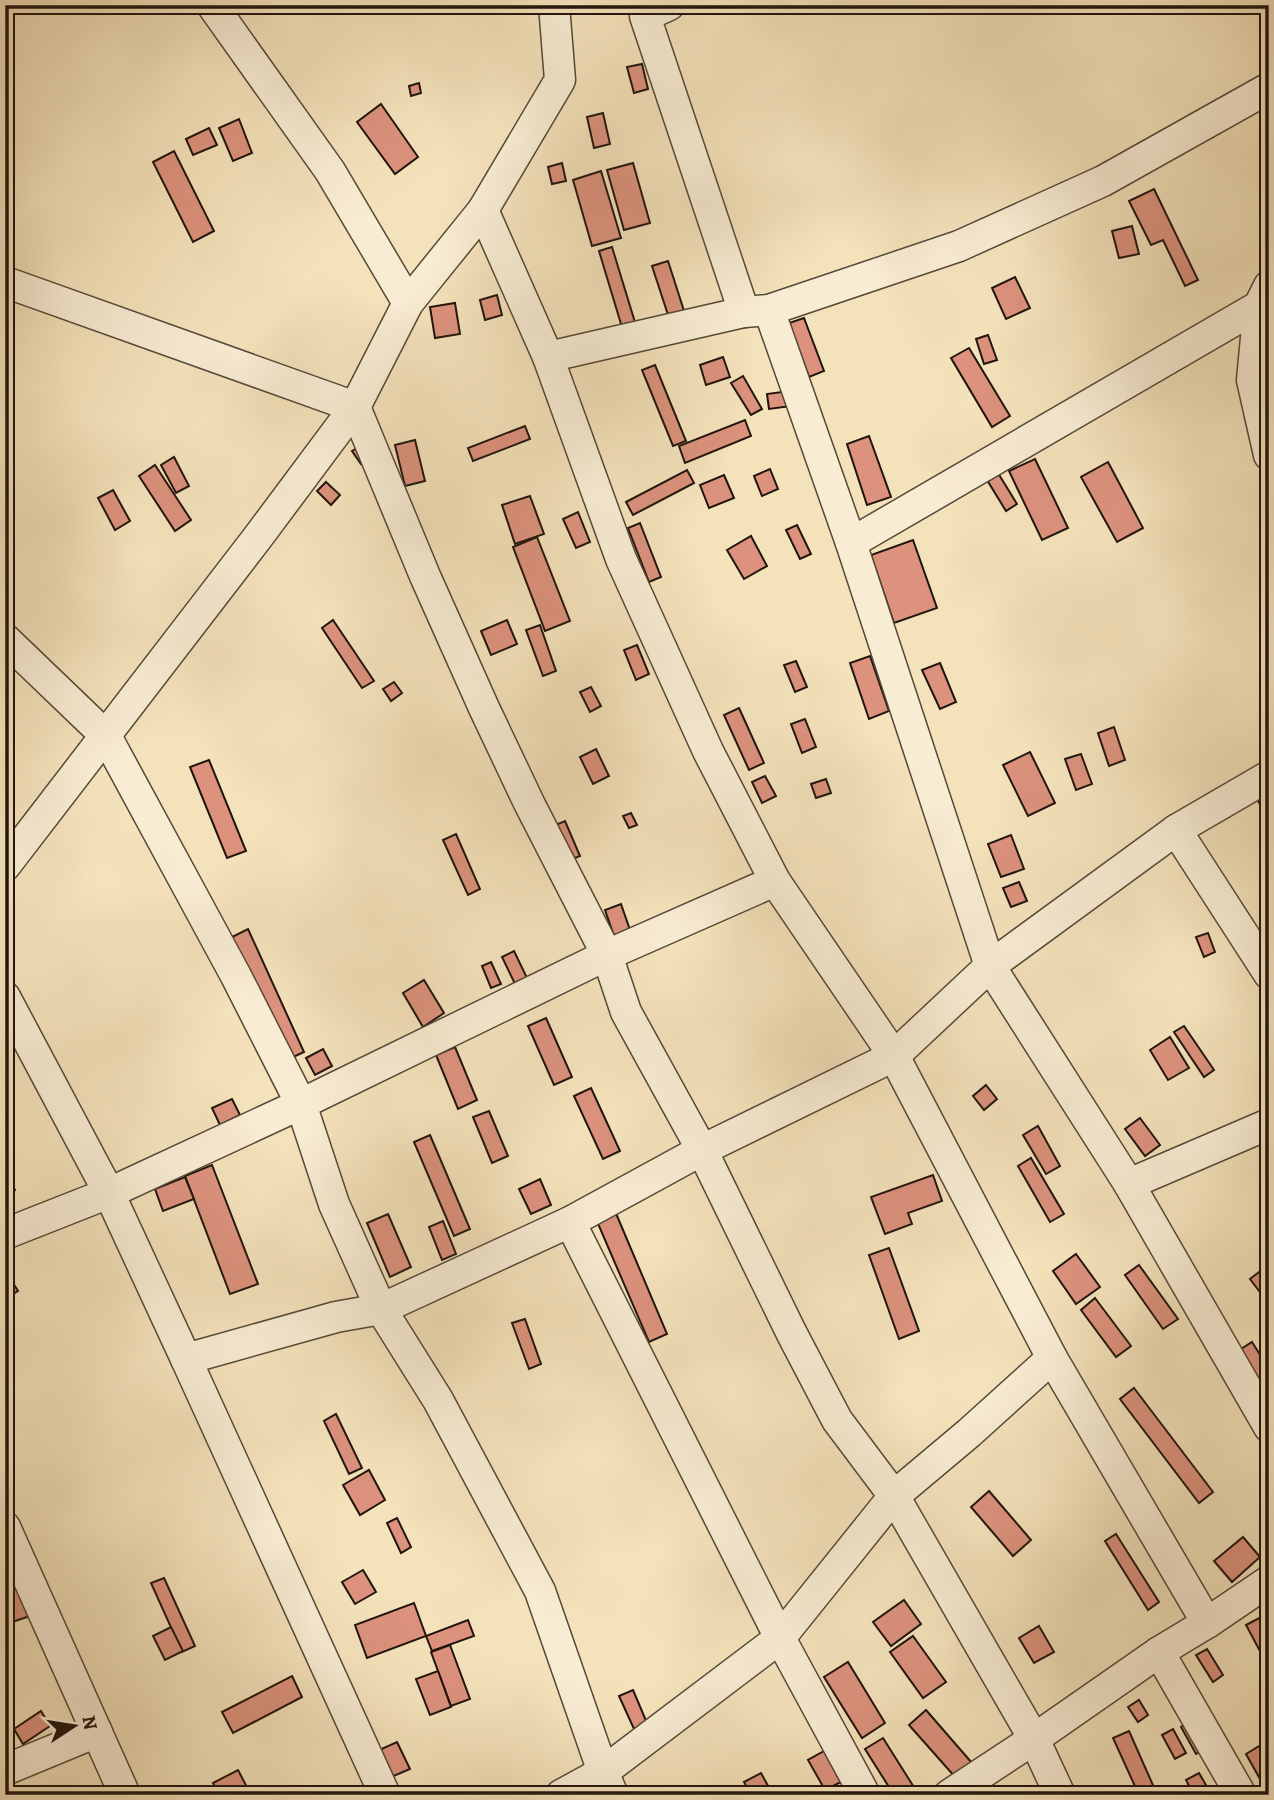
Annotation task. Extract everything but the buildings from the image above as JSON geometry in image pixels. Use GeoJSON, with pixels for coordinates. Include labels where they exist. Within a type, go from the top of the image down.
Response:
{"type":"FeatureCollection","features":[{"type":"Feature","properties":{"kind":"street"},"geometry":{"type":"LineString","coordinates":[[212,5],[330,170],[408,303]]}},
{"type":"Feature","properties":{"kind":"street"},"geometry":{"type":"LineString","coordinates":[[5,866],[355,407],[408,303],[483,210],[560,80],[554,5]]}},
{"type":"Feature","properties":{"kind":"street"},"geometry":{"type":"LineString","coordinates":[[669,5],[645,16],[757,311],[851,542],[990,966],[1129,1184],[1269,1427]]}},
{"type":"Feature","properties":{"kind":"street"},"geometry":{"type":"LineString","coordinates":[[548,357],[757,311],[959,246],[1091,187],[1269,88]]}},
{"type":"Feature","properties":{"kind":"street"},"geometry":{"type":"LineString","coordinates":[[483,210],[548,357],[621,559],[708,751],[775,881],[894,1056],[1052,1358],[1207,1623]]}},
{"type":"Feature","properties":{"kind":"street"},"geometry":{"type":"LineString","coordinates":[[5,282],[355,407],[425,576],[484,708],[607,955],[626,1012],[702,1150],[837,1420],[894,1496],[1034,1739],[1060,1795]]}},
{"type":"Feature","properties":{"kind":"street"},"geometry":{"type":"LineString","coordinates":[[851,542],[1264,296]]}},
{"type":"Feature","properties":{"kind":"street"},"geometry":{"type":"LineString","coordinates":[[1264,296],[1252,380],[1269,455]]}},
{"type":"Feature","properties":{"kind":"street"},"geometry":{"type":"LineString","coordinates":[[5,639],[106,736],[236,976],[301,1104],[334,1204],[380,1309],[438,1400],[540,1591],[608,1784]]}},
{"type":"Feature","properties":{"kind":"street"},"geometry":{"type":"LineString","coordinates":[[186,1359],[337,1317],[380,1309],[570,1222],[702,1150],[894,1056],[990,966],[1176,830],[1269,776]]}},
{"type":"Feature","properties":{"kind":"street"},"geometry":{"type":"LineString","coordinates":[[1176,830],[1269,974]]}},
{"type":"Feature","properties":{"kind":"street"},"geometry":{"type":"LineString","coordinates":[[5,1234],[109,1193],[301,1104],[607,955],[775,881]]}},
{"type":"Feature","properties":{"kind":"street"},"geometry":{"type":"LineString","coordinates":[[5,997],[109,1193],[385,1795]]}},
{"type":"Feature","properties":{"kind":"street"},"geometry":{"type":"LineString","coordinates":[[1129,1184],[1269,1124]]}},
{"type":"Feature","properties":{"kind":"street"},"geometry":{"type":"LineString","coordinates":[[570,1222],[780,1638],[865,1795]]}},
{"type":"Feature","properties":{"kind":"street"},"geometry":{"type":"LineString","coordinates":[[561,1795],[608,1784],[780,1638],[894,1496],[1052,1358]]}},
{"type":"Feature","properties":{"kind":"street"},"geometry":{"type":"LineString","coordinates":[[5,1527],[125,1795]]}},
{"type":"Feature","properties":{"kind":"street"},"geometry":{"type":"LineString","coordinates":[[949,1795],[1159,1652],[1269,1581]]}},
{"type":"Feature","properties":{"kind":"street"},"geometry":{"type":"LineString","coordinates":[[1159,1652],[1241,1795]]}},
{"type":"Feature","properties":{"kind":"street"},"geometry":{"type":"LineString","coordinates":[[5,1770],[97,1732]]}}]}
